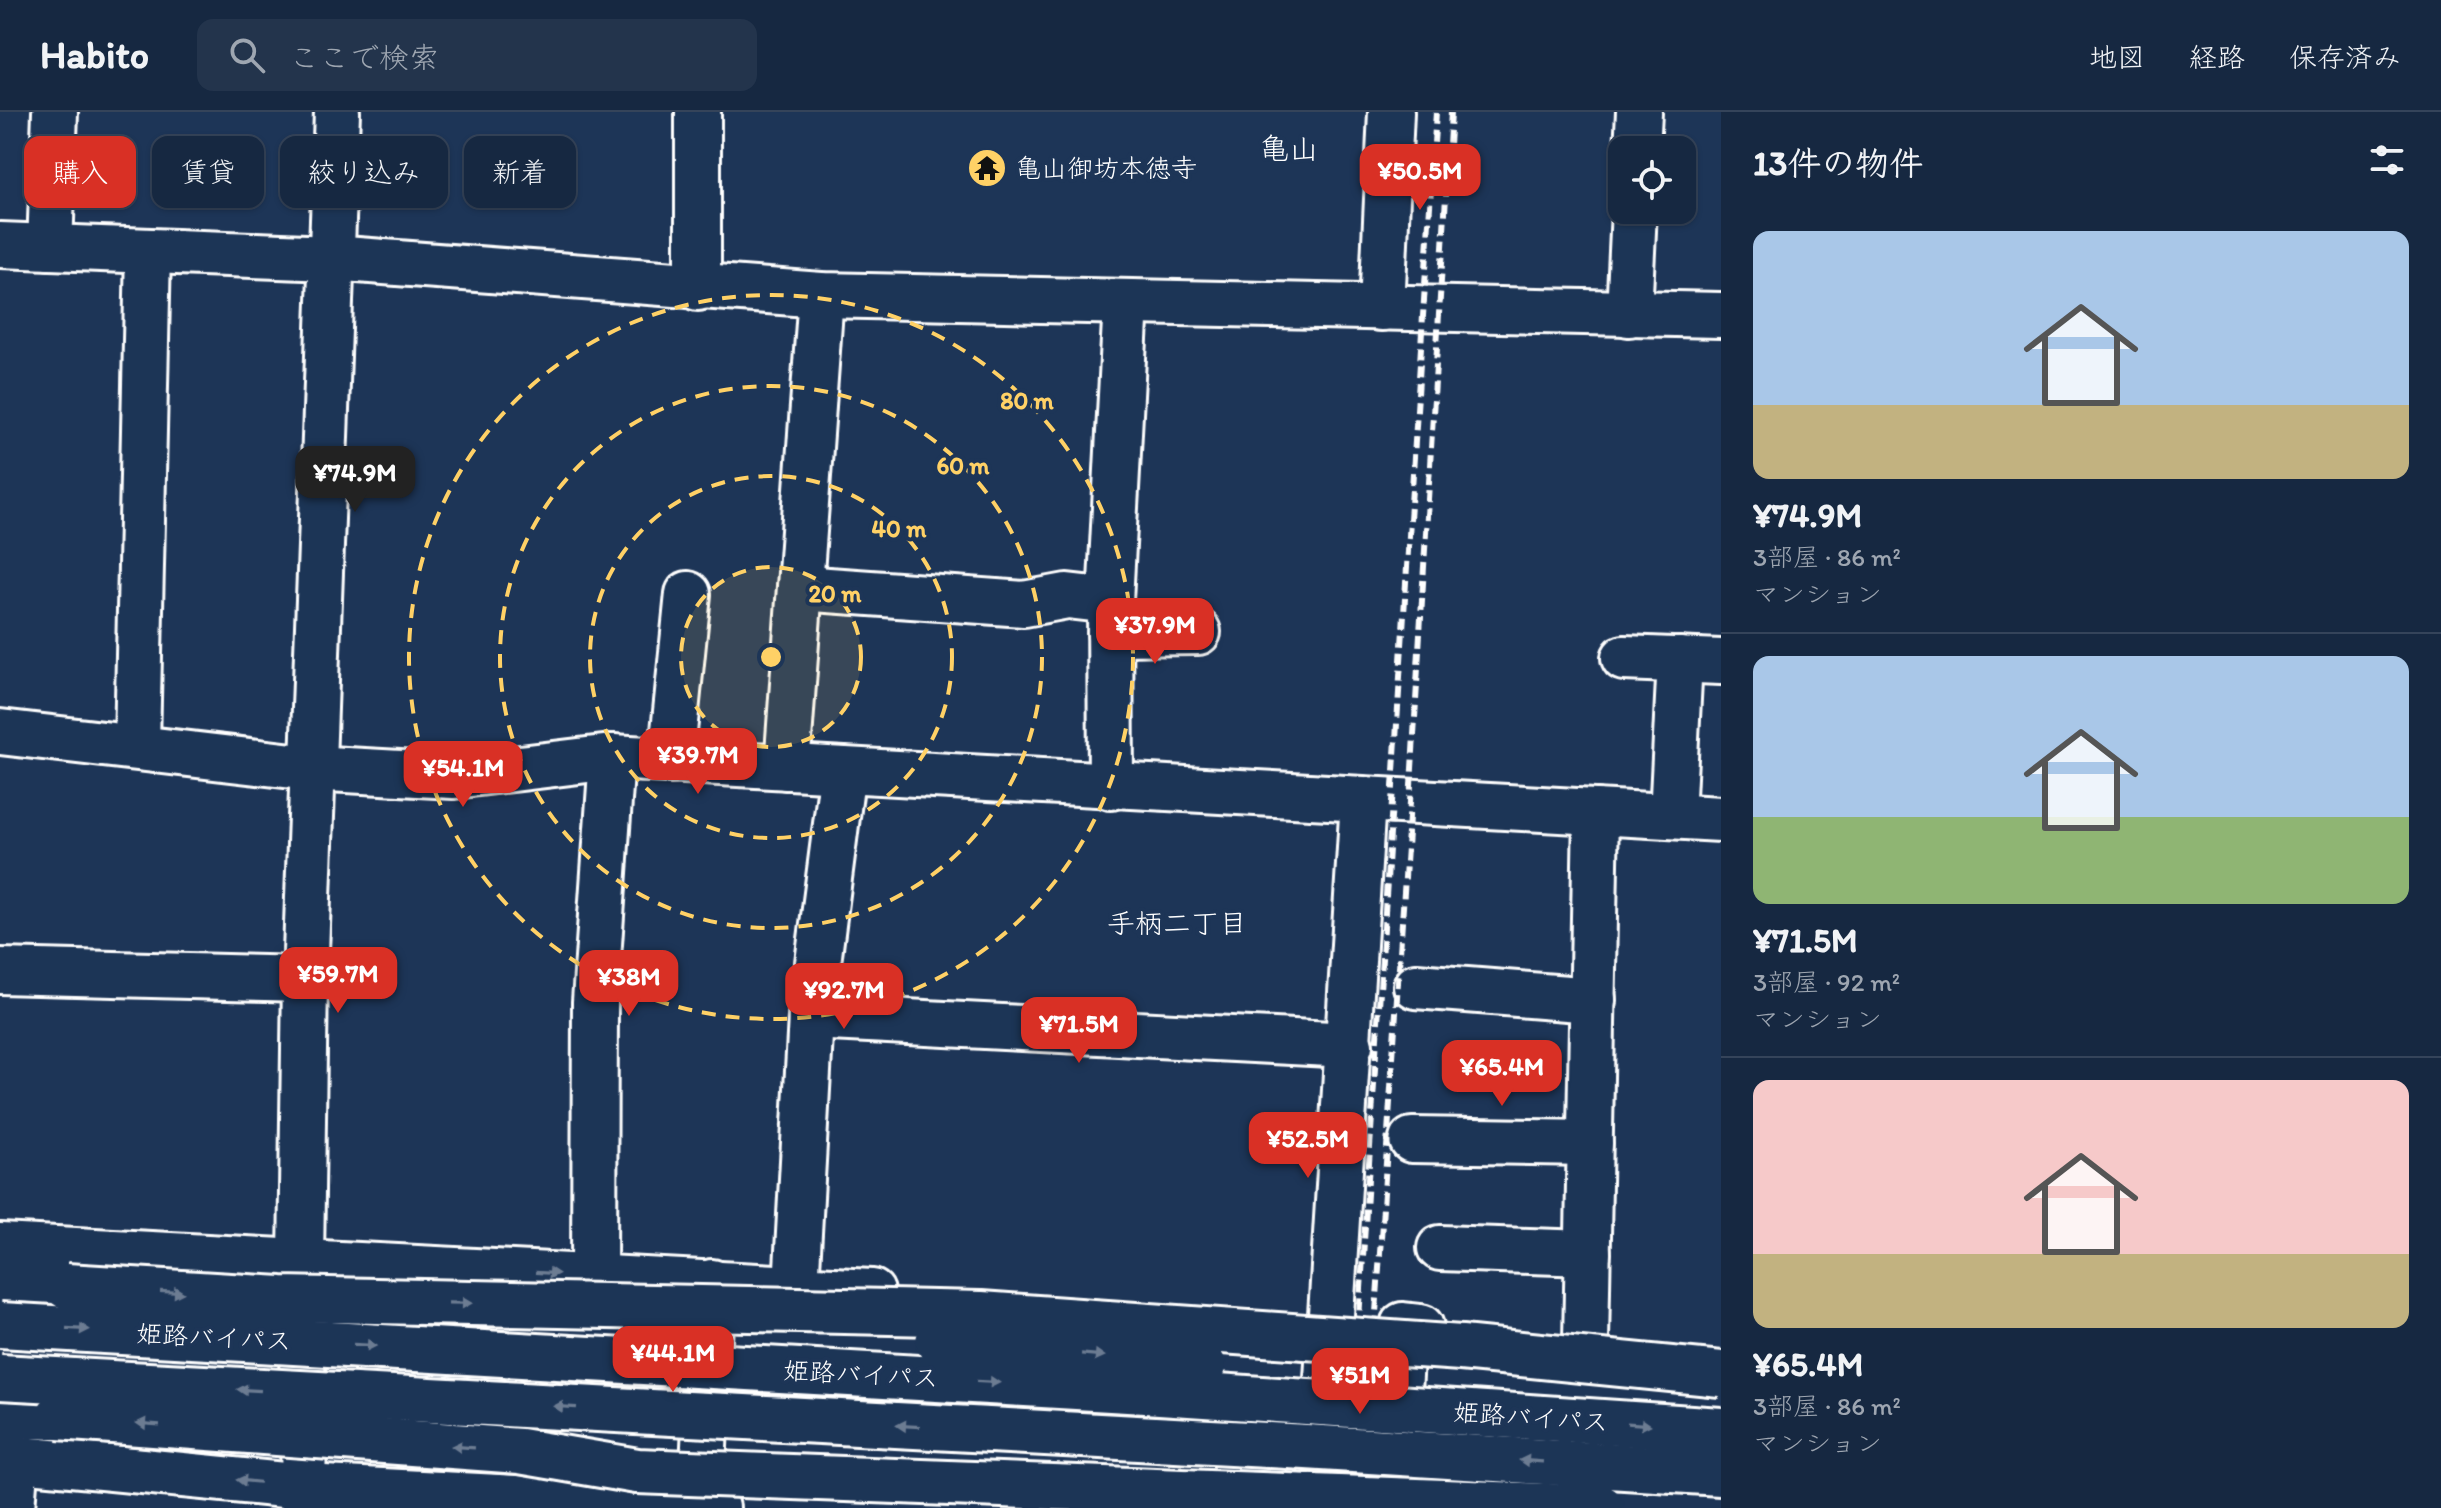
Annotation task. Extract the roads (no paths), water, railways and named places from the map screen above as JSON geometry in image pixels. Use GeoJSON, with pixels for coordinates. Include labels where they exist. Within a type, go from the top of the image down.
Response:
{"type":"FeatureCollection","features":[{"type":"Feature","properties":{"kind":"main road"},"geometry":{"type":"LineString","coordinates":[[50,247],[55,112]]}},
{"type":"Feature","properties":{"kind":"main road"},"geometry":{"type":"LineString","coordinates":[[304,1497],[301,1261],[310,768],[337,112]]}},
{"type":"Feature","properties":{"kind":"main road"},"geometry":{"type":"LineString","coordinates":[[698,112],[698,288]]}},
{"type":"Feature","properties":{"kind":"main road"},"geometry":{"type":"LineString","coordinates":[[1382,308],[1391,112]]}},
{"type":"Feature","properties":{"kind":"main road"},"geometry":{"type":"LineString","coordinates":[[1638,136],[1639,112]]}},
{"type":"Feature","properties":{"kind":"main road"},"geometry":{"type":"LineString","coordinates":[[1629,314],[1633,224]]}},
{"type":"Feature","properties":{"kind":"main road"},"geometry":{"type":"LineString","coordinates":[[0,245],[331,258],[821,295],[1721,315]]}},
{"type":"Feature","properties":{"kind":"main road"},"geometry":{"type":"LineString","coordinates":[[137,745],[148,251]]}},
{"type":"Feature","properties":{"kind":"main road"},"geometry":{"type":"LineString","coordinates":[[787,767],[821,295]]}},
{"type":"Feature","properties":{"kind":"main road"},"geometry":{"type":"LineString","coordinates":[[1111,787],[1110,617],[1126,302]]}},
{"type":"Feature","properties":{"kind":"main road"},"geometry":{"type":"LineString","coordinates":[[800,588],[1024,604],[1067,596],[1110,617],[1198,632]]}},
{"type":"Feature","properties":{"kind":"main road"},"geometry":{"type":"LineString","coordinates":[[671,761],[688,594]]}},
{"type":"Feature","properties":{"kind":"main road"},"geometry":{"type":"LineString","coordinates":[[1624,658],[1700,661],[1672,816]]}},
{"type":"Feature","properties":{"kind":"main road"},"geometry":{"type":"LineString","coordinates":[[0,732],[137,745],[310,768],[454,776],[612,757],[1721,819]]}},
{"type":"Feature","properties":{"kind":"main road"},"geometry":{"type":"LineString","coordinates":[[594,1276],[595,1002],[612,757]]}},
{"type":"Feature","properties":{"kind":"main road"},"geometry":{"type":"LineString","coordinates":[[796,1287],[811,1017],[843,770]]}},
{"type":"Feature","properties":{"kind":"main road"},"geometry":{"type":"LineString","coordinates":[[1319,1508],[1363,800]]}},
{"type":"Feature","properties":{"kind":"main road"},"geometry":{"type":"LineString","coordinates":[[1586,1343],[1596,812]]}},
{"type":"Feature","properties":{"kind":"main road"},"geometry":{"type":"LineString","coordinates":[[0,971],[305,979]]}},
{"type":"Feature","properties":{"kind":"main road"},"geometry":{"type":"LineString","coordinates":[[1416,986],[1593,1000]]}},
{"type":"Feature","properties":{"kind":"main road"},"geometry":{"type":"LineString","coordinates":[[811,1017],[1350,1045]]}},
{"type":"Feature","properties":{"kind":"main road"},"geometry":{"type":"LineString","coordinates":[[1412,1140],[1590,1143]]}},
{"type":"Feature","properties":{"kind":"main road"},"geometry":{"type":"LineString","coordinates":[[0,1246],[712,1282],[1333,1318]]}},
{"type":"Feature","properties":{"kind":"main road"},"geometry":{"type":"LineString","coordinates":[[1440,1248],[1588,1253]]}},
{"type":"Feature","properties":{"kind":"main road"},"geometry":{"type":"LineString","coordinates":[[701,1508],[712,1282]]}},
{"type":"Feature","properties":{"kind":"main road"},"geometry":{"type":"LineString","coordinates":[[0,1283],[281,1299],[981,1314],[1461,1348],[1721,1374]]}},
{"type":"Feature","properties":{"kind":"main road"},"geometry":{"type":"LineString","coordinates":[[542,1305],[701,1328],[972,1344],[1230,1368],[1289,1401]]}},
{"type":"Feature","properties":{"kind":"main road","name":"姫路バイパス"},"geometry":{"type":"LineString","coordinates":[[0,1325],[1289,1401],[1721,1430]]}},
{"type":"Feature","properties":{"kind":"main road"},"geometry":{"type":"LineString","coordinates":[[1392,1508],[1403,1325],[1721,1356]]}},
{"type":"Feature","properties":{"kind":"main road","name":"姫路バイパス"},"geometry":{"type":"LineString","coordinates":[[0,1377],[1306,1447],[1721,1473]]}},
{"type":"Feature","properties":{"kind":"main road"},"geometry":{"type":"LineString","coordinates":[[0,1415],[520,1451],[637,1471],[1602,1508]]}},
{"type":"Feature","properties":{"kind":"main road"},"geometry":{"type":"LineString","coordinates":[[520,1451],[645,1448],[957,1459],[1236,1464],[1306,1447]]}},
{"type":"Feature","properties":{"kind":"main road"},"geometry":{"type":"LineString","coordinates":[[12,1508],[8,1457],[304,1497],[717,1508]]}},
{"type":"Feature","properties":{"kind":"railway"},"geometry":{"type":"LineString","coordinates":[[1347,1508],[1436,112]]}},
{"type":"Feature","properties":{"kind":"railway"},"geometry":{"type":"LineString","coordinates":[[1363,1508],[1410,802],[1451,112]]}},
{"type":"Feature","properties":{"kind":"place","name":"亀山御坊本徳寺"},"geometry":{"type":"Point","coordinates":[987,168]}},
{"type":"Feature","properties":{"kind":"district","name":"亀山"},"geometry":{"type":"Point","coordinates":[1289,148]}},
{"type":"Feature","properties":{"kind":"district","name":"手柄二丁目"},"geometry":{"type":"Point","coordinates":[1177,923]}}]}
